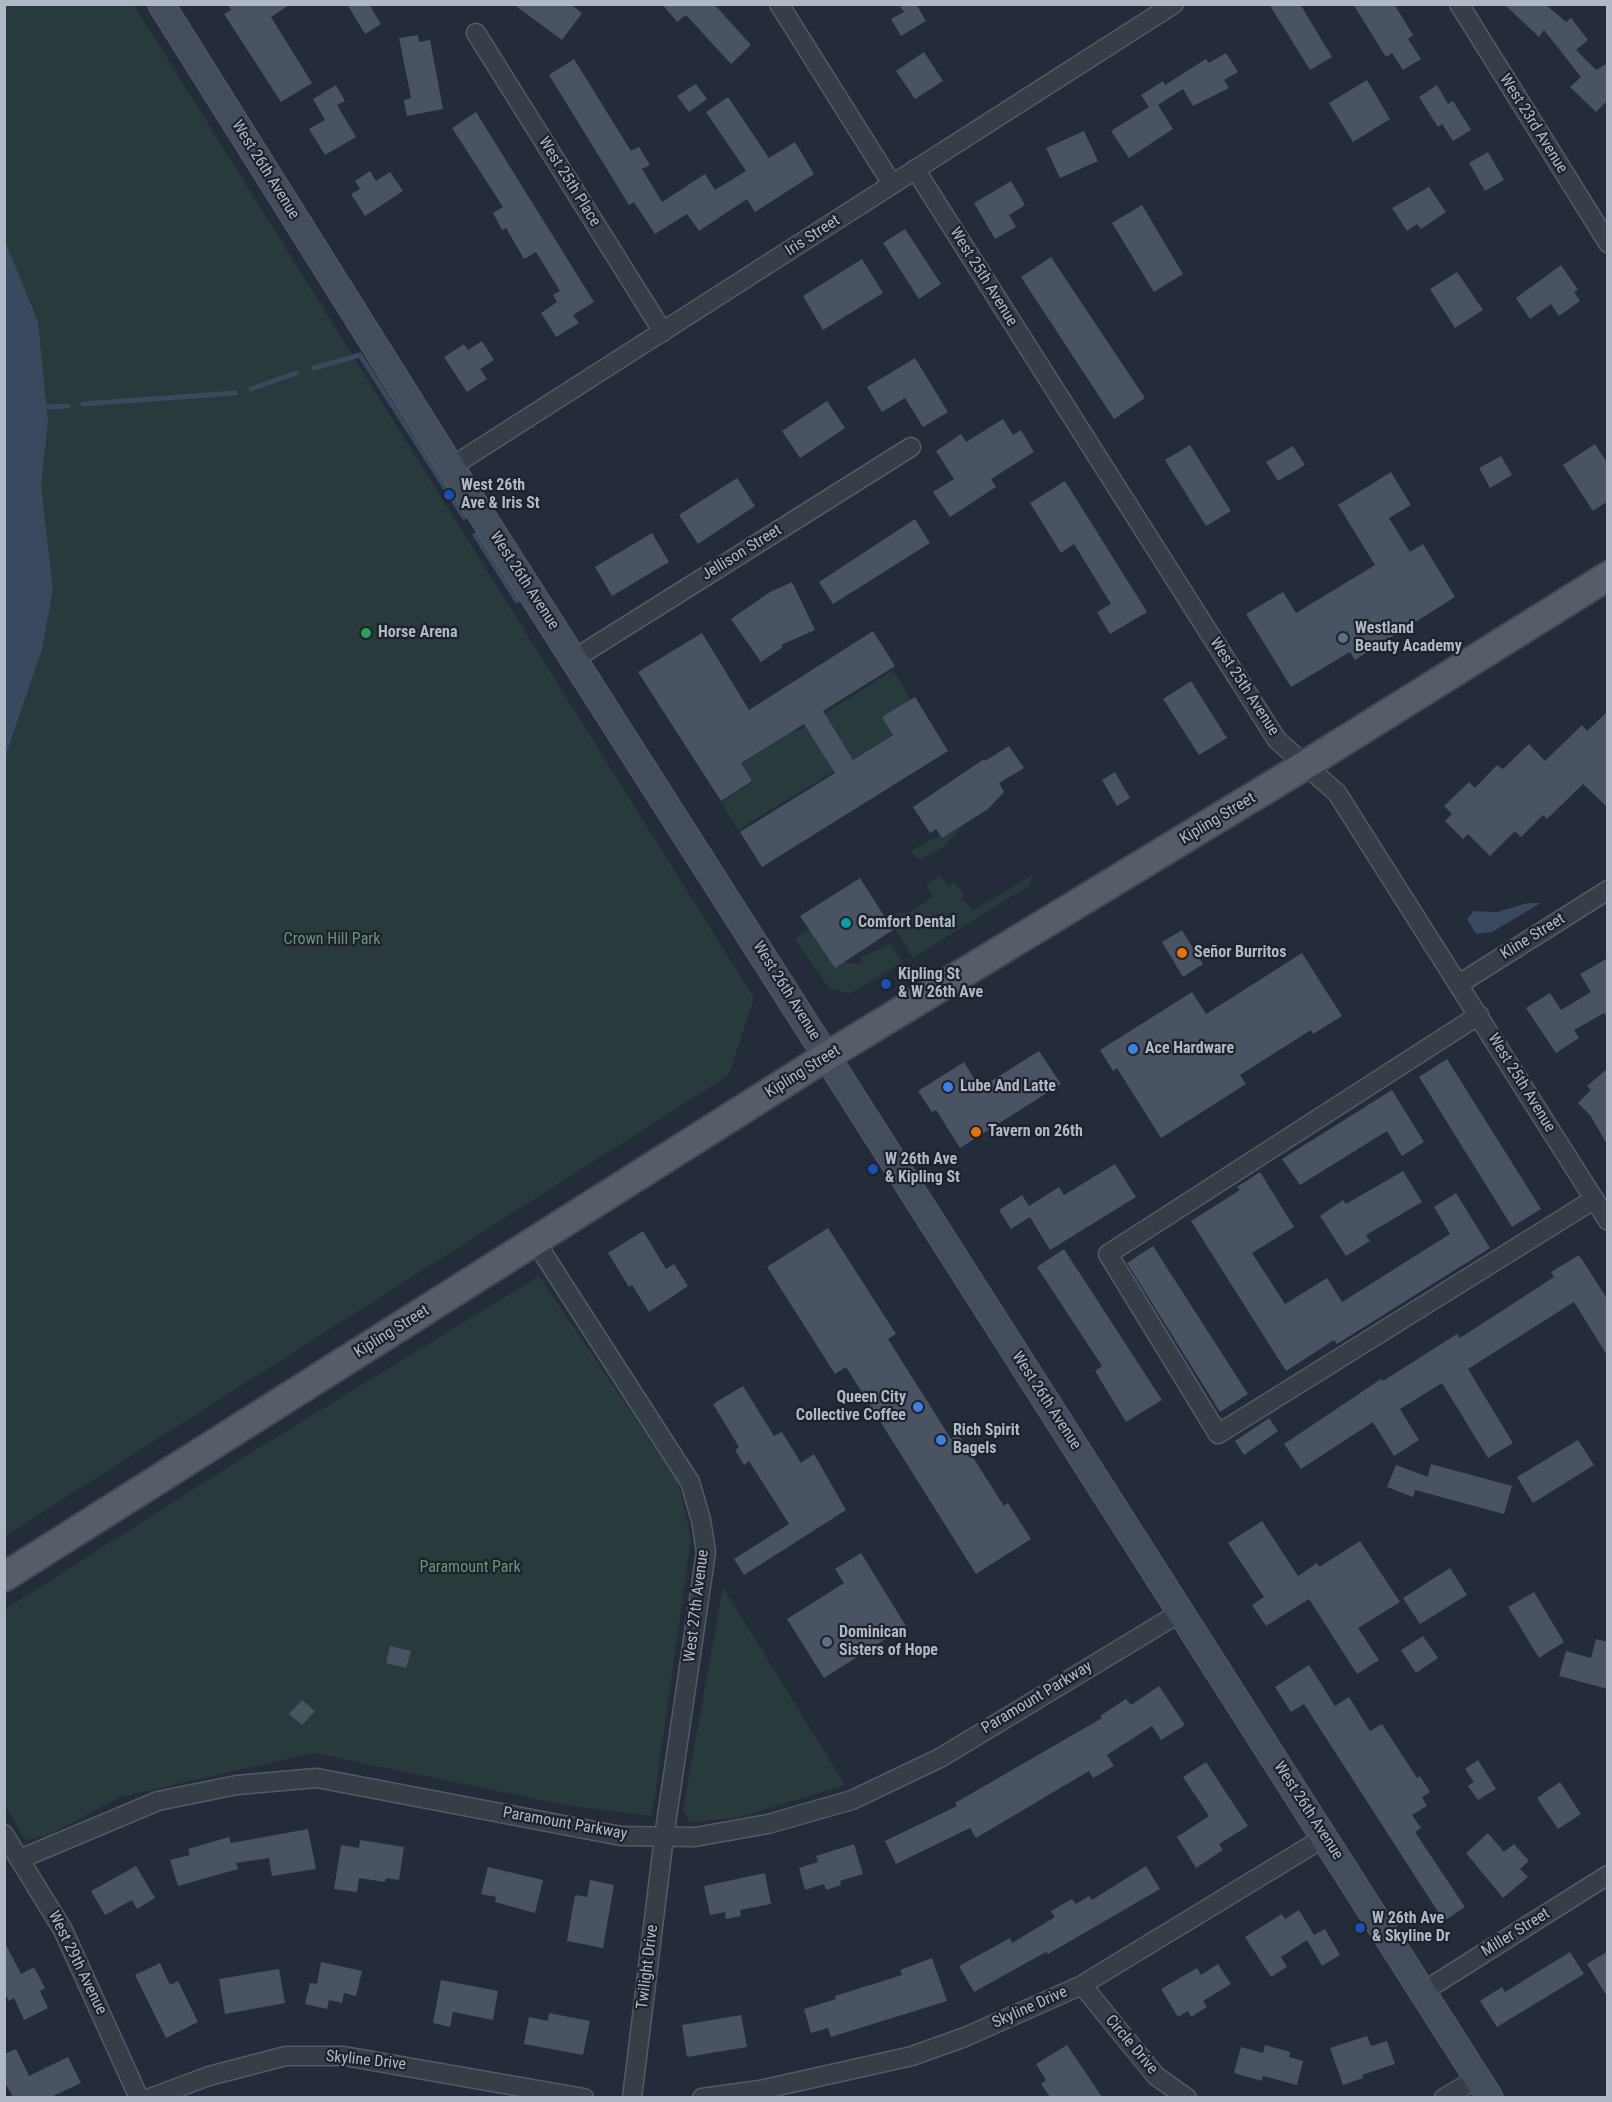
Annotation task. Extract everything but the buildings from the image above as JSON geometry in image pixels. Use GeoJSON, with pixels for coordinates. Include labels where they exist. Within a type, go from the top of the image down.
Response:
{"type":"FeatureCollection","features":[{"type":"Feature","properties":{"kind":"main road","name":"Kipling Street"},"geometry":{"type":"LineString","coordinates":[[4,1577],[827,1056],[1308,764],[1608,576]]}},
{"type":"Feature","properties":{"kind":"street","name":"West 26th Avenue"},"geometry":{"type":"LineString","coordinates":[[161,4],[451,467],[1484,2088]]}},
{"type":"Feature","properties":{"kind":"street"},"geometry":{"type":"LineString","coordinates":[[779,4],[892,184]]}},
{"type":"Feature","properties":{"kind":"street","name":"Iris Street"},"geometry":{"type":"LineString","coordinates":[[451,467],[1174,4]]}},
{"type":"Feature","properties":{"kind":"street","name":"West 23rd Avenue"},"geometry":{"type":"LineString","coordinates":[[1459,4],[1608,243]]}},
{"type":"Feature","properties":{"kind":"street","name":"West 25th Place"},"geometry":{"type":"LineString","coordinates":[[476,33],[663,332]]}},
{"type":"Feature","properties":{"kind":"street","name":"West 25th Avenue"},"geometry":{"type":"LineString","coordinates":[[915,169],[1277,740],[1308,764],[1337,793],[1608,1221]]}},
{"type":"Feature","properties":{"kind":"street","name":"Jellison Street"},"geometry":{"type":"LineString","coordinates":[[574,659],[911,447]]}},
{"type":"Feature","properties":{"kind":"street","name":"Kline Street"},"geometry":{"type":"LineString","coordinates":[[1459,984],[1608,890]]}},
{"type":"Feature","properties":{"kind":"street"},"geometry":{"type":"LineString","coordinates":[[1479,1015],[1108,1254],[1218,1434],[1593,1200]]}},
{"type":"Feature","properties":{"kind":"street","name":"West 27th Avenue"},"geometry":{"type":"LineString","coordinates":[[535,1241],[690,1482],[701,1520],[706,1552],[664,1837]]}},
{"type":"Feature","properties":{"kind":"street","name":"Paramount Parkway"},"geometry":{"type":"LineString","coordinates":[[20,1859],[158,1801],[237,1785],[317,1778],[621,1836],[695,1837],[768,1824],[852,1800],[940,1758],[1181,1612]]}},
{"type":"Feature","properties":{"kind":"street","name":"West 29th Avenue"},"geometry":{"type":"LineString","coordinates":[[4,1834],[63,1930],[139,2097]]}},
{"type":"Feature","properties":{"kind":"street","name":"Twilight Drive"},"geometry":{"type":"LineString","coordinates":[[632,2097],[664,1837]]}},
{"type":"Feature","properties":{"kind":"street","name":"Skyline Drive"},"geometry":{"type":"LineString","coordinates":[[702,2097],[760,2090],[912,2056],[965,2037],[1082,1985],[1324,1837]]}},
{"type":"Feature","properties":{"kind":"street","name":"Miller Street"},"geometry":{"type":"LineString","coordinates":[[1424,1991],[1608,1875]]}},
{"type":"Feature","properties":{"kind":"street","name":"Circle Drive"},"geometry":{"type":"LineString","coordinates":[[1082,1985],[1156,2076],[1187,2097]]}},
{"type":"Feature","properties":{"kind":"street","name":"Skyline Drive"},"geometry":{"type":"LineString","coordinates":[[150,2097],[209,2076],[286,2056],[344,2056],[585,2097]]}},
{"type":"Feature","properties":{"kind":"street"},"geometry":{"type":"LineString","coordinates":[[1444,2097],[1484,2088]]}},
{"type":"Feature","properties":{"kind":"green space","name":"Crown Hill Park"},"geometry":{"type":"Polygon","coordinates":[[[5,5],[134,5],[754,998],[729,1075],[5,1536],[5,5]]]}},
{"type":"Feature","properties":{"kind":"green space"},"geometry":{"type":"Polygon","coordinates":[[[893,670],[911,699],[883,717],[893,735],[738,830],[721,802],[752,782],[741,763],[794,730],[796,732],[893,670]]]}},
{"type":"Feature","properties":{"kind":"green space"},"geometry":{"type":"Polygon","coordinates":[[[963,825],[945,846],[920,860],[910,851],[940,835],[942,838],[963,825]]]}},
{"type":"Feature","properties":{"kind":"green space"},"geometry":{"type":"Polygon","coordinates":[[[940,875],[948,886],[954,882],[964,895],[962,898],[973,910],[1032,875],[1030,885],[913,958],[886,914],[911,912],[933,897],[926,885],[940,875]]]}},
{"type":"Feature","properties":{"kind":"green space"},"geometry":{"type":"Polygon","coordinates":[[[810,929],[844,962],[861,964],[861,957],[890,944],[903,962],[849,994],[829,988],[795,939],[810,929]]]}},
{"type":"Feature","properties":{"kind":"green space","name":"Paramount Park"},"geometry":{"type":"Polygon","coordinates":[[[539,1276],[678,1481],[691,1539],[652,1816],[565,1805],[314,1753],[120,1797],[49,1835],[25,1840],[5,1805],[4,1610],[244,1457],[539,1276]]]}},
{"type":"Feature","properties":{"kind":"green space"},"geometry":{"type":"Polygon","coordinates":[[[723,1587],[845,1785],[737,1818],[690,1822],[683,1810],[723,1587]]]}},
{"type":"Feature","properties":{"kind":"water"},"geometry":{"type":"Polygon","coordinates":[[[5,241],[38,322],[48,422],[41,486],[53,589],[42,649],[5,757],[5,241]]]}},
{"type":"Feature","properties":{"kind":"water"},"geometry":{"type":"Polygon","coordinates":[[[1528,903],[1541,903],[1492,932],[1476,934],[1467,919],[1474,911],[1497,912],[1528,903]]]}},
{"type":"Feature","properties":{"kind":"waterway"},"geometry":{"type":"LineString","coordinates":[[314,368],[360,355],[464,517]]}},
{"type":"Feature","properties":{"kind":"waterway"},"geometry":{"type":"LineString","coordinates":[[251,389],[296,373]]}},
{"type":"Feature","properties":{"kind":"waterway"},"geometry":{"type":"LineString","coordinates":[[83,404],[235,393]]}},
{"type":"Feature","properties":{"kind":"waterway"},"geometry":{"type":"LineString","coordinates":[[47,407],[68,406]]}},
{"type":"Feature","properties":{"kind":"waterway"},"geometry":{"type":"LineString","coordinates":[[475,535],[517,601]]}},
{"type":"Feature","properties":{"kind":"place","name":"West 26th Ave & Iris St"},"geometry":{"type":"Point","coordinates":[449,495]}},
{"type":"Feature","properties":{"kind":"place","name":"Horse Arena"},"geometry":{"type":"Point","coordinates":[366,633]}},
{"type":"Feature","properties":{"kind":"place","name":"Westland Beauty Academy"},"geometry":{"type":"Point","coordinates":[1343,638]}},
{"type":"Feature","properties":{"kind":"place","name":"Comfort Dental"},"geometry":{"type":"Point","coordinates":[846,923]}},
{"type":"Feature","properties":{"kind":"place","name":"Señor Burritos"},"geometry":{"type":"Point","coordinates":[1182,953]}},
{"type":"Feature","properties":{"kind":"place","name":"Kipling St & W 26th Ave"},"geometry":{"type":"Point","coordinates":[886,984]}},
{"type":"Feature","properties":{"kind":"place","name":"Ace Hardware"},"geometry":{"type":"Point","coordinates":[1133,1049]}},
{"type":"Feature","properties":{"kind":"place","name":"Lube And Latte"},"geometry":{"type":"Point","coordinates":[948,1087]}},
{"type":"Feature","properties":{"kind":"place","name":"Tavern on 26th"},"geometry":{"type":"Point","coordinates":[976,1132]}},
{"type":"Feature","properties":{"kind":"place","name":"W 26th Ave & Kipling St"},"geometry":{"type":"Point","coordinates":[873,1169]}},
{"type":"Feature","properties":{"kind":"place","name":"Queen City Collective Coffee"},"geometry":{"type":"Point","coordinates":[918,1407]}},
{"type":"Feature","properties":{"kind":"place","name":"Rich Spirit Bagels"},"geometry":{"type":"Point","coordinates":[941,1440]}},
{"type":"Feature","properties":{"kind":"place","name":"Dominican Sisters of Hope"},"geometry":{"type":"Point","coordinates":[827,1642]}},
{"type":"Feature","properties":{"kind":"place","name":"W 26th Ave & Skyline Dr"},"geometry":{"type":"Point","coordinates":[1360,1928]}}]}
